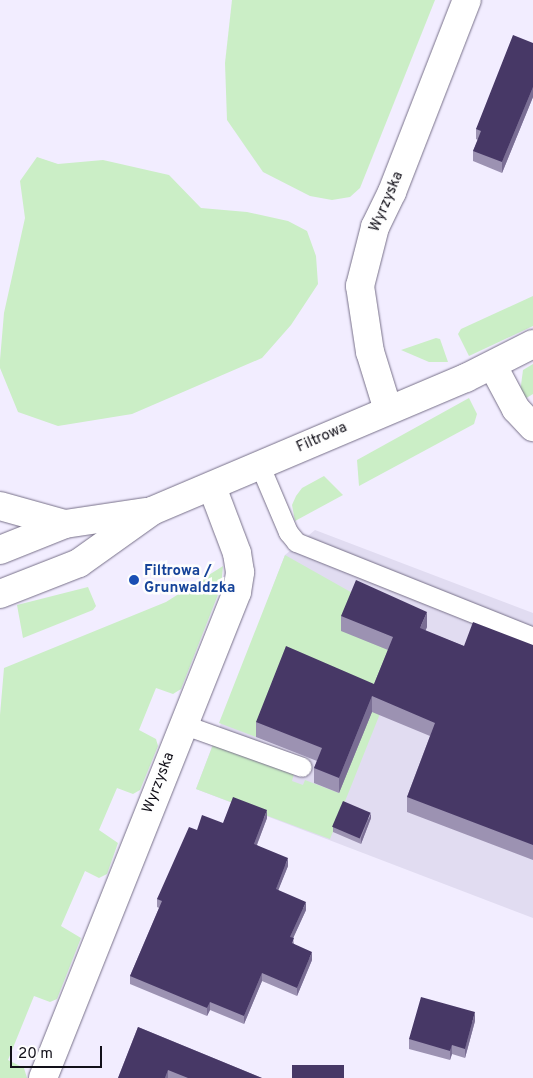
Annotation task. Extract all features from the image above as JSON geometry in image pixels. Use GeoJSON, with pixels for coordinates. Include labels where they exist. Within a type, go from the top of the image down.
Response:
{"type":"FeatureCollection","features":[{"type":"Feature","properties":{"kind":"street","name":"Wyrzyska"},"geometry":{"type":"LineString","coordinates":[[388,410],[370,352],[360,286],[375,227],[392,192],[467,0]]}},
{"type":"Feature","properties":{"kind":"street","name":"Filtrowa"},"geometry":{"type":"LineString","coordinates":[[0,550],[64,524],[152,511],[493,366],[533,344]]}},
{"type":"Feature","properties":{"kind":"street"},"geometry":{"type":"LineString","coordinates":[[493,366],[516,408],[533,427]]}},
{"type":"Feature","properties":{"kind":"street","name":"Wyrzyska"},"geometry":{"type":"LineString","coordinates":[[43,1078],[182,724],[237,592],[240,572],[237,553],[212,487]]}},
{"type":"Feature","properties":{"kind":"street"},"geometry":{"type":"LineString","coordinates":[[0,506],[64,524]]}},
{"type":"Feature","properties":{"kind":"street","name":"Filtrowa"},"geometry":{"type":"LineString","coordinates":[[0,594],[79,563],[152,511]]}},
{"type":"Feature","properties":{"kind":"lane"},"geometry":{"type":"LineString","coordinates":[[260,466],[288,532],[296,542],[533,637]]}},
{"type":"Feature","properties":{"kind":"lane"},"geometry":{"type":"LineString","coordinates":[[182,724],[302,767]]}},
{"type":"Feature","properties":{"kind":"shaded area"},"geometry":{"type":"Polygon","coordinates":[[[315,530],[533,613],[533,918],[196,789],[285,555],[315,530]]]}},
{"type":"Feature","properties":{"kind":"green space"},"geometry":{"type":"Polygon","coordinates":[[[232,0],[435,0],[360,188],[350,197],[332,200],[310,196],[263,172],[227,120],[225,63],[232,0]]]}},
{"type":"Feature","properties":{"kind":"green space"},"geometry":{"type":"Polygon","coordinates":[[[37,157],[58,164],[103,160],[169,175],[201,208],[247,212],[288,221],[307,231],[316,256],[318,284],[291,325],[262,358],[132,414],[58,426],[18,412],[0,368],[0,360],[4,313],[25,218],[20,181],[37,157]]]}},
{"type":"Feature","properties":{"kind":"green space"},"geometry":{"type":"Polygon","coordinates":[[[533,296],[533,326],[469,356],[458,334],[461,329],[533,296]]]}},
{"type":"Feature","properties":{"kind":"green space"},"geometry":{"type":"Polygon","coordinates":[[[436,338],[440,339],[448,362],[429,362],[401,350],[436,338]]]}},
{"type":"Feature","properties":{"kind":"green space"},"geometry":{"type":"Polygon","coordinates":[[[533,364],[533,394],[523,400],[520,393],[523,370],[533,364]]]}},
{"type":"Feature","properties":{"kind":"green space"},"geometry":{"type":"Polygon","coordinates":[[[469,398],[477,414],[474,424],[359,486],[357,460],[469,398]]]}},
{"type":"Feature","properties":{"kind":"green space"},"geometry":{"type":"Polygon","coordinates":[[[324,476],[343,495],[295,521],[292,505],[296,496],[302,488],[324,476]]]}},
{"type":"Feature","properties":{"kind":"green space"},"geometry":{"type":"Polygon","coordinates":[[[285,555],[356,595],[394,650],[397,671],[330,839],[196,789],[214,742],[294,774],[292,781],[303,785],[305,780],[339,793],[286,661],[256,737],[219,723],[285,555]]]}},
{"type":"Feature","properties":{"kind":"green space"},"geometry":{"type":"Polygon","coordinates":[[[223,566],[221,587],[181,689],[173,694],[156,688],[139,730],[156,739],[158,746],[140,790],[133,794],[117,788],[99,830],[118,843],[107,874],[99,878],[85,871],[61,926],[81,938],[57,999],[50,1002],[34,996],[8,1060],[24,1068],[27,1078],[0,1078],[0,715],[4,668],[166,602],[223,566]]]}},
{"type":"Feature","properties":{"kind":"green space"},"geometry":{"type":"Polygon","coordinates":[[[88,587],[96,606],[93,610],[23,638],[17,605],[88,587]]]}},
{"type":"Feature","properties":{"kind":"building"},"geometry":{"type":"Polygon","coordinates":[[[513,35],[533,43],[533,87],[502,162],[473,151],[481,131],[476,129],[513,35]]]}},
{"type":"Feature","properties":{"kind":"building"},"geometry":{"type":"Polygon","coordinates":[[[356,580],[427,612],[420,628],[464,646],[473,622],[533,645],[533,845],[407,797],[435,723],[372,696],[339,778],[314,768],[322,748],[256,722],[286,646],[374,684],[393,637],[341,616],[356,580]]]}},
{"type":"Feature","properties":{"kind":"building"},"geometry":{"type":"Polygon","coordinates":[[[233,797],[267,810],[254,844],[288,858],[276,889],[306,902],[290,937],[294,938],[292,943],[312,952],[297,988],[262,973],[244,1016],[210,1002],[207,1008],[130,976],[162,901],[157,899],[189,827],[197,830],[202,815],[223,823],[233,797]]]}},
{"type":"Feature","properties":{"kind":"building"},"geometry":{"type":"Polygon","coordinates":[[[343,801],[371,813],[360,838],[332,827],[343,801]]]}},
{"type":"Feature","properties":{"kind":"building"},"geometry":{"type":"Polygon","coordinates":[[[421,997],[475,1012],[465,1049],[452,1045],[450,1051],[409,1039],[421,997]]]}},
{"type":"Feature","properties":{"kind":"building"},"geometry":{"type":"Polygon","coordinates":[[[138,1027],[262,1078],[188,1078],[168,1070],[165,1078],[118,1078],[138,1027]]]}},
{"type":"Feature","properties":{"kind":"building"},"geometry":{"type":"Polygon","coordinates":[[[292,1065],[344,1065],[344,1078],[292,1078],[292,1065]]]}},
{"type":"Feature","properties":{"kind":"place","name":"Filtrowa / Grunwaldzka"},"geometry":{"type":"Point","coordinates":[134,580]}}]}
